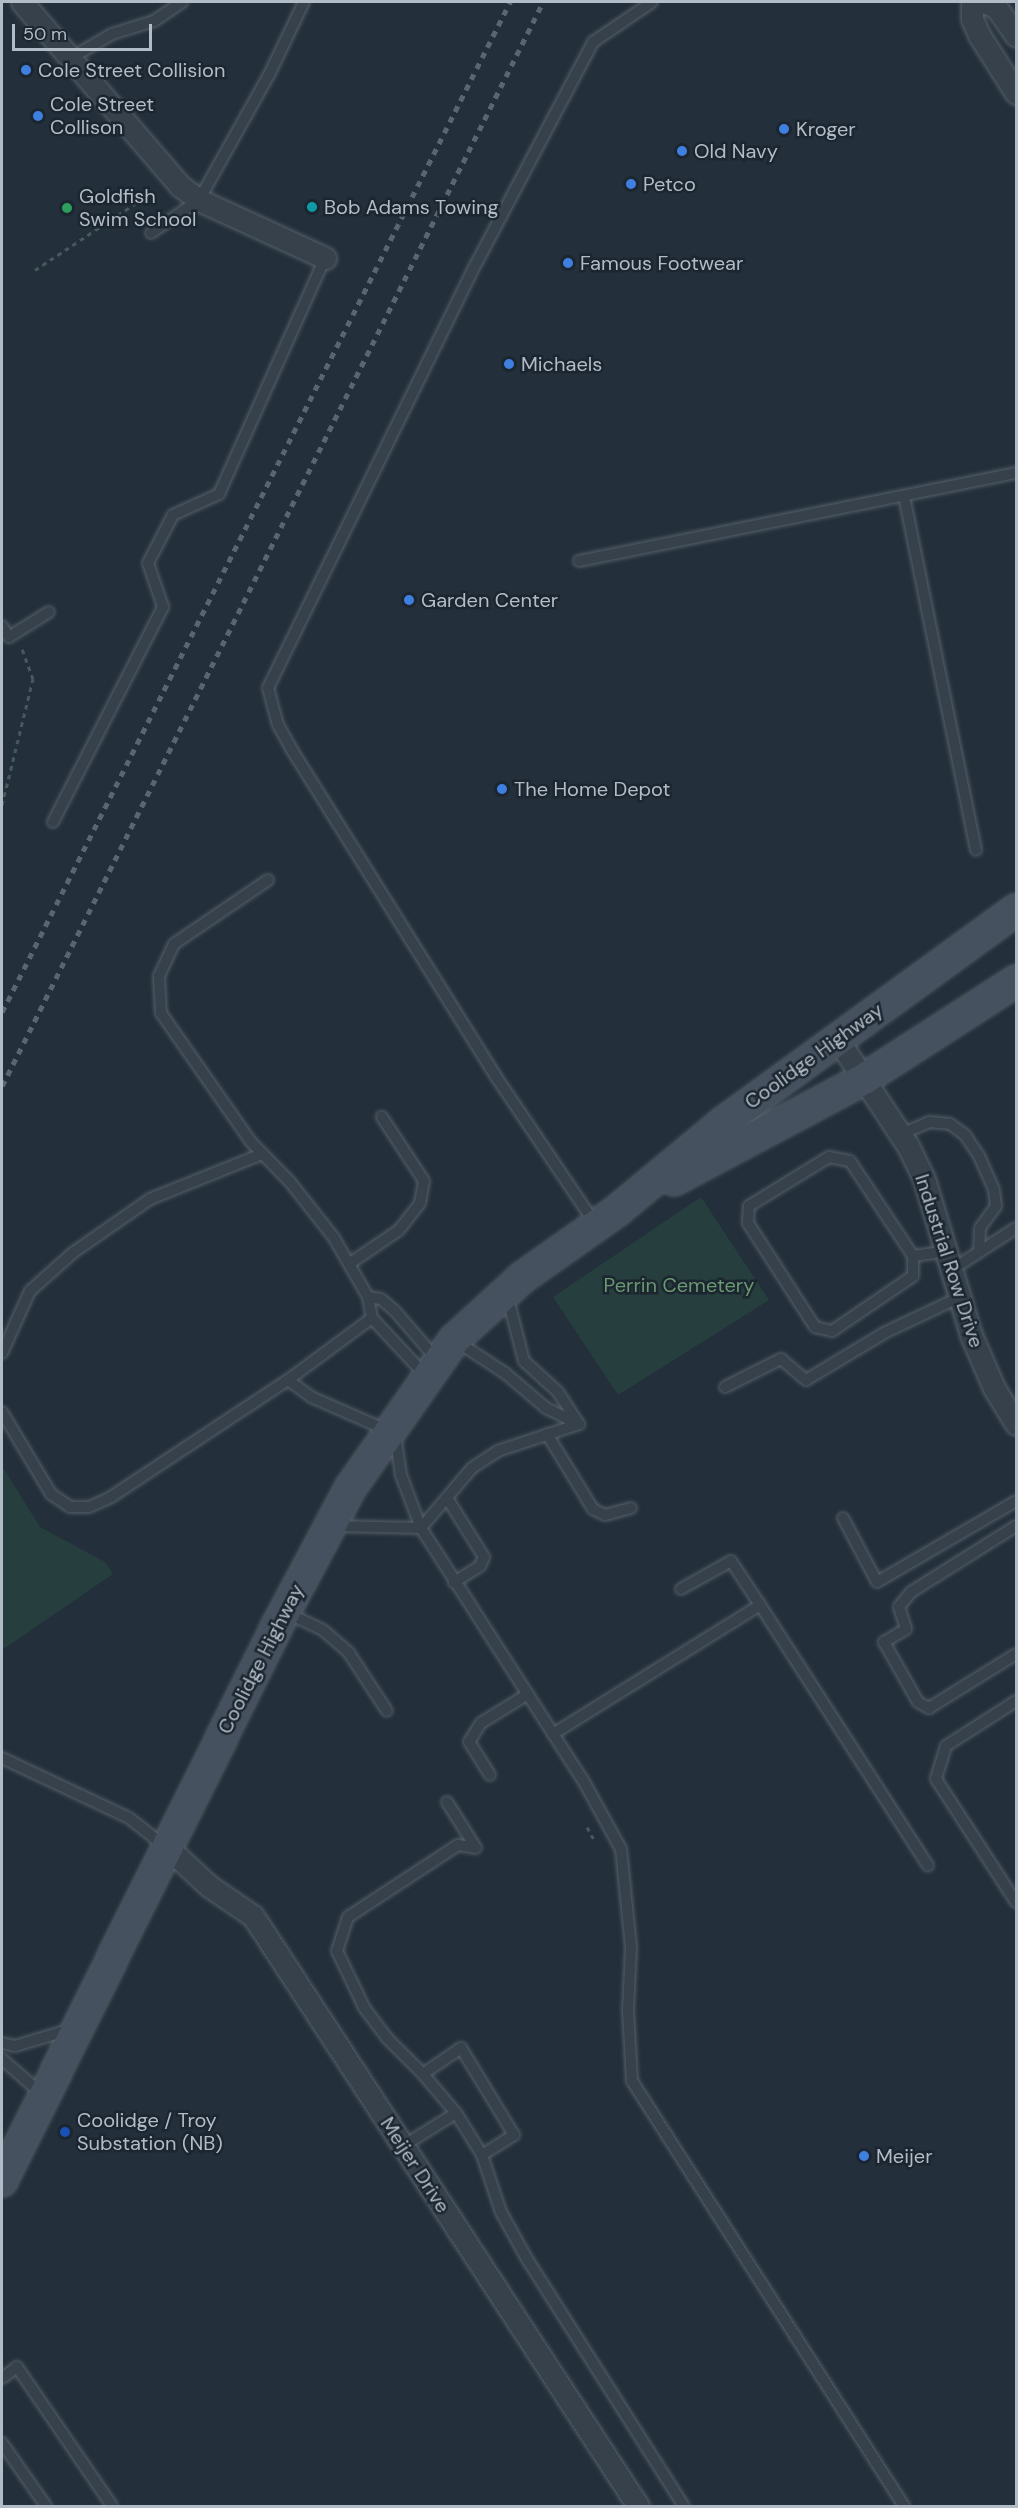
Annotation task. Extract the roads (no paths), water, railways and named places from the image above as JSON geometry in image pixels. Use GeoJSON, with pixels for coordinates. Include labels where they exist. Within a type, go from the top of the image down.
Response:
{"type":"FeatureCollection","features":[{"type":"Feature","properties":{"kind":"main road","name":"Coolidge Highway"},"geometry":{"type":"LineString","coordinates":[[2,2181],[285,1612],[351,1487],[440,1359],[506,1291],[607,1217],[724,1122],[1017,910]]}},
{"type":"Feature","properties":{"kind":"main road","name":"Coolidge Highway"},"geometry":{"type":"LineString","coordinates":[[607,1217],[864,1079],[1014,988]]}},
{"type":"Feature","properties":{"kind":"street"},"geometry":{"type":"LineString","coordinates":[[22,2],[167,175],[199,200],[324,258]]}},
{"type":"Feature","properties":{"kind":"street"},"geometry":{"type":"LineString","coordinates":[[972,2],[972,19],[979,35],[1017,93]]}},
{"type":"Feature","properties":{"kind":"street"},"geometry":{"type":"LineString","coordinates":[[984,2],[996,7],[1017,36]]}},
{"type":"Feature","properties":{"kind":"street","name":"Industrial Row Drive"},"geometry":{"type":"LineString","coordinates":[[838,1040],[901,1134],[924,1179],[960,1297],[994,1388],[1017,1424]]}},
{"type":"Feature","properties":{"kind":"street","name":"Meijer Drive"},"geometry":{"type":"LineString","coordinates":[[167,1847],[209,1886],[253,1916],[638,2506]]}},
{"type":"Feature","properties":{"kind":"lane"},"geometry":{"type":"LineString","coordinates":[[69,59],[112,34],[154,21],[182,2]]}},
{"type":"Feature","properties":{"kind":"lane"},"geometry":{"type":"LineString","coordinates":[[151,233],[199,200],[254,103],[304,2]]}},
{"type":"Feature","properties":{"kind":"lane"},"geometry":{"type":"LineString","coordinates":[[607,1217],[495,1075],[292,750],[278,725],[268,688],[476,264],[593,42],[652,2]]}},
{"type":"Feature","properties":{"kind":"lane"},"geometry":{"type":"LineString","coordinates":[[53,822],[163,607],[147,563],[173,514],[219,494],[324,258]]}},
{"type":"Feature","properties":{"kind":"lane"},"geometry":{"type":"LineString","coordinates":[[579,561],[1017,473]]}},
{"type":"Feature","properties":{"kind":"lane"},"geometry":{"type":"LineString","coordinates":[[904,496],[976,850]]}},
{"type":"Feature","properties":{"kind":"lane"},"geometry":{"type":"LineString","coordinates":[[2,626],[9,638],[49,612]]}},
{"type":"Feature","properties":{"kind":"lane"},"geometry":{"type":"LineString","coordinates":[[268,880],[174,944],[159,976],[161,1013],[212,1090],[262,1154],[312,1210],[349,1264],[368,1297],[372,1318],[440,1359],[505,1373],[546,1408],[579,1424]]}},
{"type":"Feature","properties":{"kind":"lane"},"geometry":{"type":"LineString","coordinates":[[349,1264],[399,1230],[420,1203],[424,1180],[382,1117]]}},
{"type":"Feature","properties":{"kind":"lane"},"geometry":{"type":"LineString","coordinates":[[901,1134],[929,1122],[950,1124],[965,1135],[979,1156],[994,1190],[996,1206],[980,1228],[979,1252]]}},
{"type":"Feature","properties":{"kind":"lane"},"geometry":{"type":"LineString","coordinates":[[2,1353],[30,1291],[74,1252],[150,1199],[262,1154]]}},
{"type":"Feature","properties":{"kind":"lane"},"geometry":{"type":"LineString","coordinates":[[830,1157],[850,1161],[913,1256],[913,1276],[832,1331],[815,1327],[748,1223],[749,1206],[830,1157]]}},
{"type":"Feature","properties":{"kind":"lane"},"geometry":{"type":"LineString","coordinates":[[913,1256],[950,1260],[979,1252],[1017,1227]]}},
{"type":"Feature","properties":{"kind":"lane"},"geometry":{"type":"LineString","coordinates":[[506,1291],[524,1361],[558,1392],[579,1424]]}},
{"type":"Feature","properties":{"kind":"lane"},"geometry":{"type":"LineString","coordinates":[[368,1297],[381,1299],[395,1311],[440,1359]]}},
{"type":"Feature","properties":{"kind":"lane"},"geometry":{"type":"LineString","coordinates":[[725,1387],[781,1359],[806,1380],[886,1332],[960,1297]]}},
{"type":"Feature","properties":{"kind":"lane"},"geometry":{"type":"LineString","coordinates":[[2,1412],[51,1494],[70,1507],[89,1506],[111,1497],[288,1380],[372,1318]]}},
{"type":"Feature","properties":{"kind":"lane"},"geometry":{"type":"LineString","coordinates":[[288,1380],[311,1397],[392,1427],[401,1475],[421,1528],[611,1827],[621,1849],[631,1947],[628,2010],[632,2081],[904,2506]]}},
{"type":"Feature","properties":{"kind":"lane"},"geometry":{"type":"LineString","coordinates":[[421,1528],[472,1468],[498,1451],[579,1424]]}},
{"type":"Feature","properties":{"kind":"lane"},"geometry":{"type":"LineString","coordinates":[[547,1434],[593,1509],[605,1515],[631,1508]]}},
{"type":"Feature","properties":{"kind":"lane"},"geometry":{"type":"LineString","coordinates":[[447,1498],[484,1557],[480,1566],[454,1581]]}},
{"type":"Feature","properties":{"kind":"lane"},"geometry":{"type":"LineString","coordinates":[[843,1518],[877,1582],[1017,1501]]}},
{"type":"Feature","properties":{"kind":"lane"},"geometry":{"type":"LineString","coordinates":[[331,1526],[421,1528]]}},
{"type":"Feature","properties":{"kind":"lane"},"geometry":{"type":"LineString","coordinates":[[1017,1526],[911,1592],[899,1607],[906,1629],[884,1642],[918,1702],[929,1708],[1017,1654]]}},
{"type":"Feature","properties":{"kind":"lane"},"geometry":{"type":"LineString","coordinates":[[681,1589],[731,1561],[928,1866]]}},
{"type":"Feature","properties":{"kind":"lane"},"geometry":{"type":"LineString","coordinates":[[553,1734],[760,1605]]}},
{"type":"Feature","properties":{"kind":"lane"},"geometry":{"type":"LineString","coordinates":[[285,1612],[323,1630],[349,1653],[387,1711]]}},
{"type":"Feature","properties":{"kind":"lane"},"geometry":{"type":"LineString","coordinates":[[490,1775],[469,1742],[480,1723],[528,1694]]}},
{"type":"Feature","properties":{"kind":"lane"},"geometry":{"type":"LineString","coordinates":[[1017,1701],[946,1746],[936,1779],[1017,1902]]}},
{"type":"Feature","properties":{"kind":"lane"},"geometry":{"type":"LineString","coordinates":[[2,1758],[129,1818],[167,1847]]}},
{"type":"Feature","properties":{"kind":"lane"},"geometry":{"type":"LineString","coordinates":[[447,1802],[476,1848],[458,1845],[348,1917],[337,1951],[364,2007],[387,2038],[423,2074],[456,2113],[482,2156],[501,2212],[527,2259],[684,2506]]}},
{"type":"Feature","properties":{"kind":"lane"},"geometry":{"type":"LineString","coordinates":[[2,2043],[15,2046],[78,2027]]}},
{"type":"Feature","properties":{"kind":"lane"},"geometry":{"type":"LineString","coordinates":[[423,2074],[461,2048],[514,2135],[482,2156]]}},
{"type":"Feature","properties":{"kind":"lane"},"geometry":{"type":"LineString","coordinates":[[2,2059],[44,2096]]}},
{"type":"Feature","properties":{"kind":"lane"},"geometry":{"type":"LineString","coordinates":[[403,2146],[456,2113]]}},
{"type":"Feature","properties":{"kind":"lane"},"geometry":{"type":"LineString","coordinates":[[2,2378],[17,2367],[112,2506]]}},
{"type":"Feature","properties":{"kind":"lane"},"geometry":{"type":"LineString","coordinates":[[2,2443],[46,2506]]}},
{"type":"Feature","properties":{"kind":"railway"},"geometry":{"type":"LineString","coordinates":[[2,1012],[510,2]]}},
{"type":"Feature","properties":{"kind":"railway"},"geometry":{"type":"LineString","coordinates":[[2,1086],[543,2]]}},
{"type":"Feature","properties":{"kind":"place","name":"Cole Street Collision"},"geometry":{"type":"Point","coordinates":[26,70]}},
{"type":"Feature","properties":{"kind":"place","name":"Cole Street Collison"},"geometry":{"type":"Point","coordinates":[38,116]}},
{"type":"Feature","properties":{"kind":"place","name":"Kroger"},"geometry":{"type":"Point","coordinates":[784,129]}},
{"type":"Feature","properties":{"kind":"place","name":"Old Navy"},"geometry":{"type":"Point","coordinates":[682,151]}},
{"type":"Feature","properties":{"kind":"place","name":"Petco"},"geometry":{"type":"Point","coordinates":[631,184]}},
{"type":"Feature","properties":{"kind":"place","name":"Bob Adams Towing"},"geometry":{"type":"Point","coordinates":[312,207]}},
{"type":"Feature","properties":{"kind":"place","name":"Goldfish Swim School"},"geometry":{"type":"Point","coordinates":[67,208]}},
{"type":"Feature","properties":{"kind":"place","name":"Famous Footwear"},"geometry":{"type":"Point","coordinates":[568,263]}},
{"type":"Feature","properties":{"kind":"place","name":"Michaels"},"geometry":{"type":"Point","coordinates":[509,364]}},
{"type":"Feature","properties":{"kind":"place","name":"Garden Center"},"geometry":{"type":"Point","coordinates":[409,600]}},
{"type":"Feature","properties":{"kind":"place","name":"The Home Depot"},"geometry":{"type":"Point","coordinates":[502,789]}},
{"type":"Feature","properties":{"kind":"place","name":"Coolidge / Troy Substation (NB)"},"geometry":{"type":"Point","coordinates":[65,2132]}},
{"type":"Feature","properties":{"kind":"place","name":"Meijer"},"geometry":{"type":"Point","coordinates":[864,2156]}},
{"type":"Feature","properties":{"kind":"park label","name":"Perrin Cemetery"},"geometry":{"type":"Point","coordinates":[679,1285]}}]}
